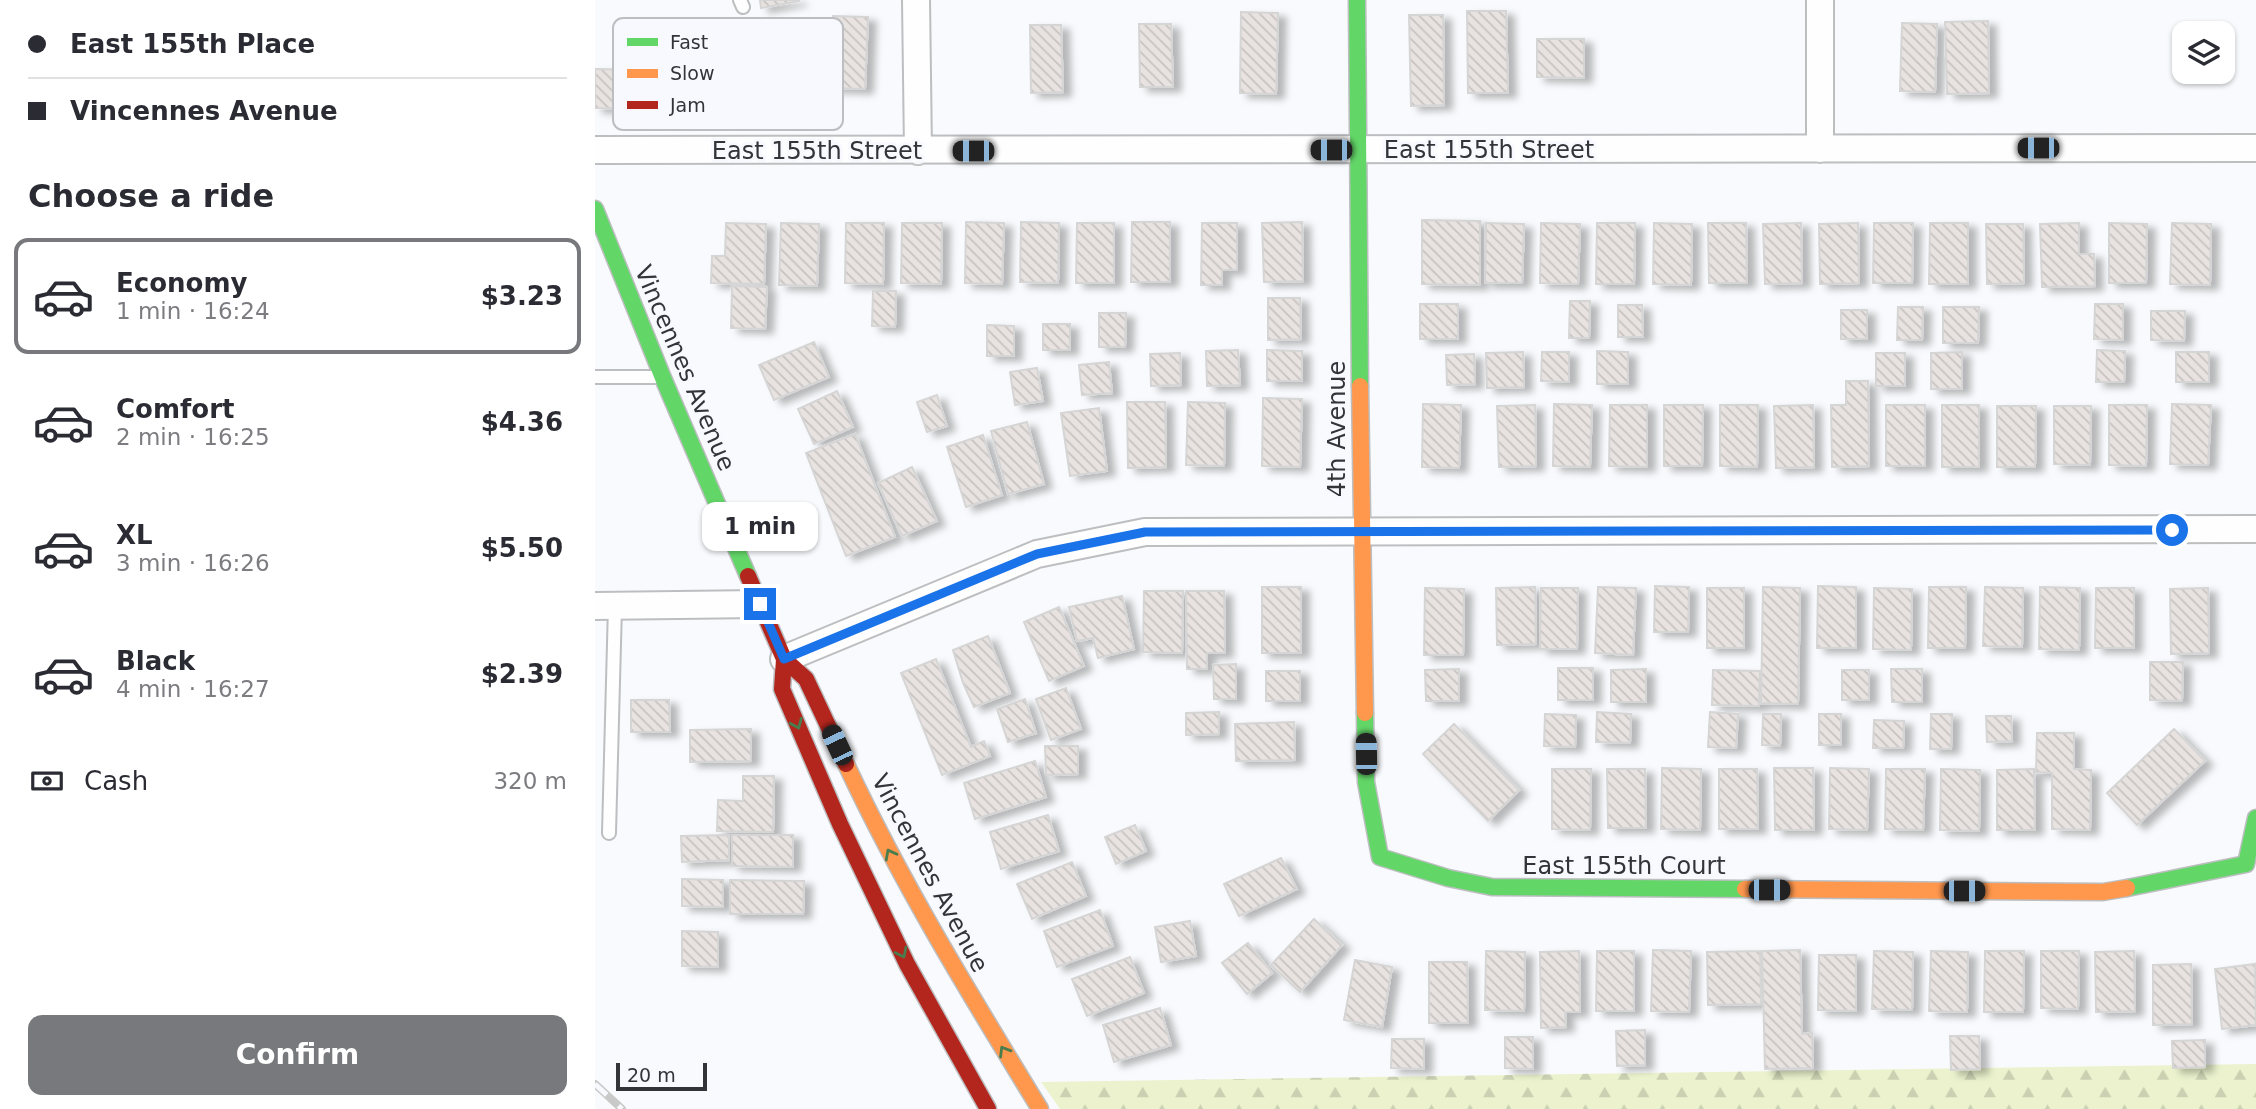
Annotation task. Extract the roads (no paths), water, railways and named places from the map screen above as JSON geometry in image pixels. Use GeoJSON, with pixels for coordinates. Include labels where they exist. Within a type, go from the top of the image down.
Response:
{"type":"FeatureCollection","features":[{"type":"Feature","properties":{"kind":"street"},"geometry":{"type":"LineString","coordinates":[[916,0],[918,151]]}},
{"type":"Feature","properties":{"kind":"street","name":"4th Avenue"},"geometry":{"type":"LineString","coordinates":[[1357,0],[1361,533],[1366,782],[1380,857]]}},
{"type":"Feature","properties":{"kind":"street"},"geometry":{"type":"LineString","coordinates":[[1820,0],[1820,149]]}},
{"type":"Feature","properties":{"kind":"street","name":"East 155th Street"},"geometry":{"type":"LineString","coordinates":[[595,150],[2256,148]]}},
{"type":"Feature","properties":{"kind":"street","name":"Vincennes Avenue"},"geometry":{"type":"LineString","coordinates":[[595,209],[663,377],[784,659],[806,679],[868,811],[941,948],[1040,1109]]}},
{"type":"Feature","properties":{"kind":"street"},"geometry":{"type":"LineString","coordinates":[[784,659],[1037,554],[1145,532],[2256,529]]}},
{"type":"Feature","properties":{"kind":"street"},"geometry":{"type":"LineString","coordinates":[[605,606],[760,604]]}},
{"type":"Feature","properties":{"kind":"street","name":"Vincennes Avenue"},"geometry":{"type":"LineString","coordinates":[[784,659],[782,689],[840,824],[907,964],[988,1108]]}},
{"type":"Feature","properties":{"kind":"street","name":"East 155th Court"},"geometry":{"type":"LineString","coordinates":[[1380,857],[1448,878],[1492,887],[2103,892],[2246,864],[2256,818]]}},
{"type":"Feature","properties":{"kind":"lane"},"geometry":{"type":"LineString","coordinates":[[595,377],[663,377]]}},
{"type":"Feature","properties":{"kind":"lane"},"geometry":{"type":"LineString","coordinates":[[605,606],[609,833]]}},
{"type":"Feature","properties":{"kind":"railway"},"geometry":{"type":"LineString","coordinates":[[595,1084],[622,1109]]}}]}
